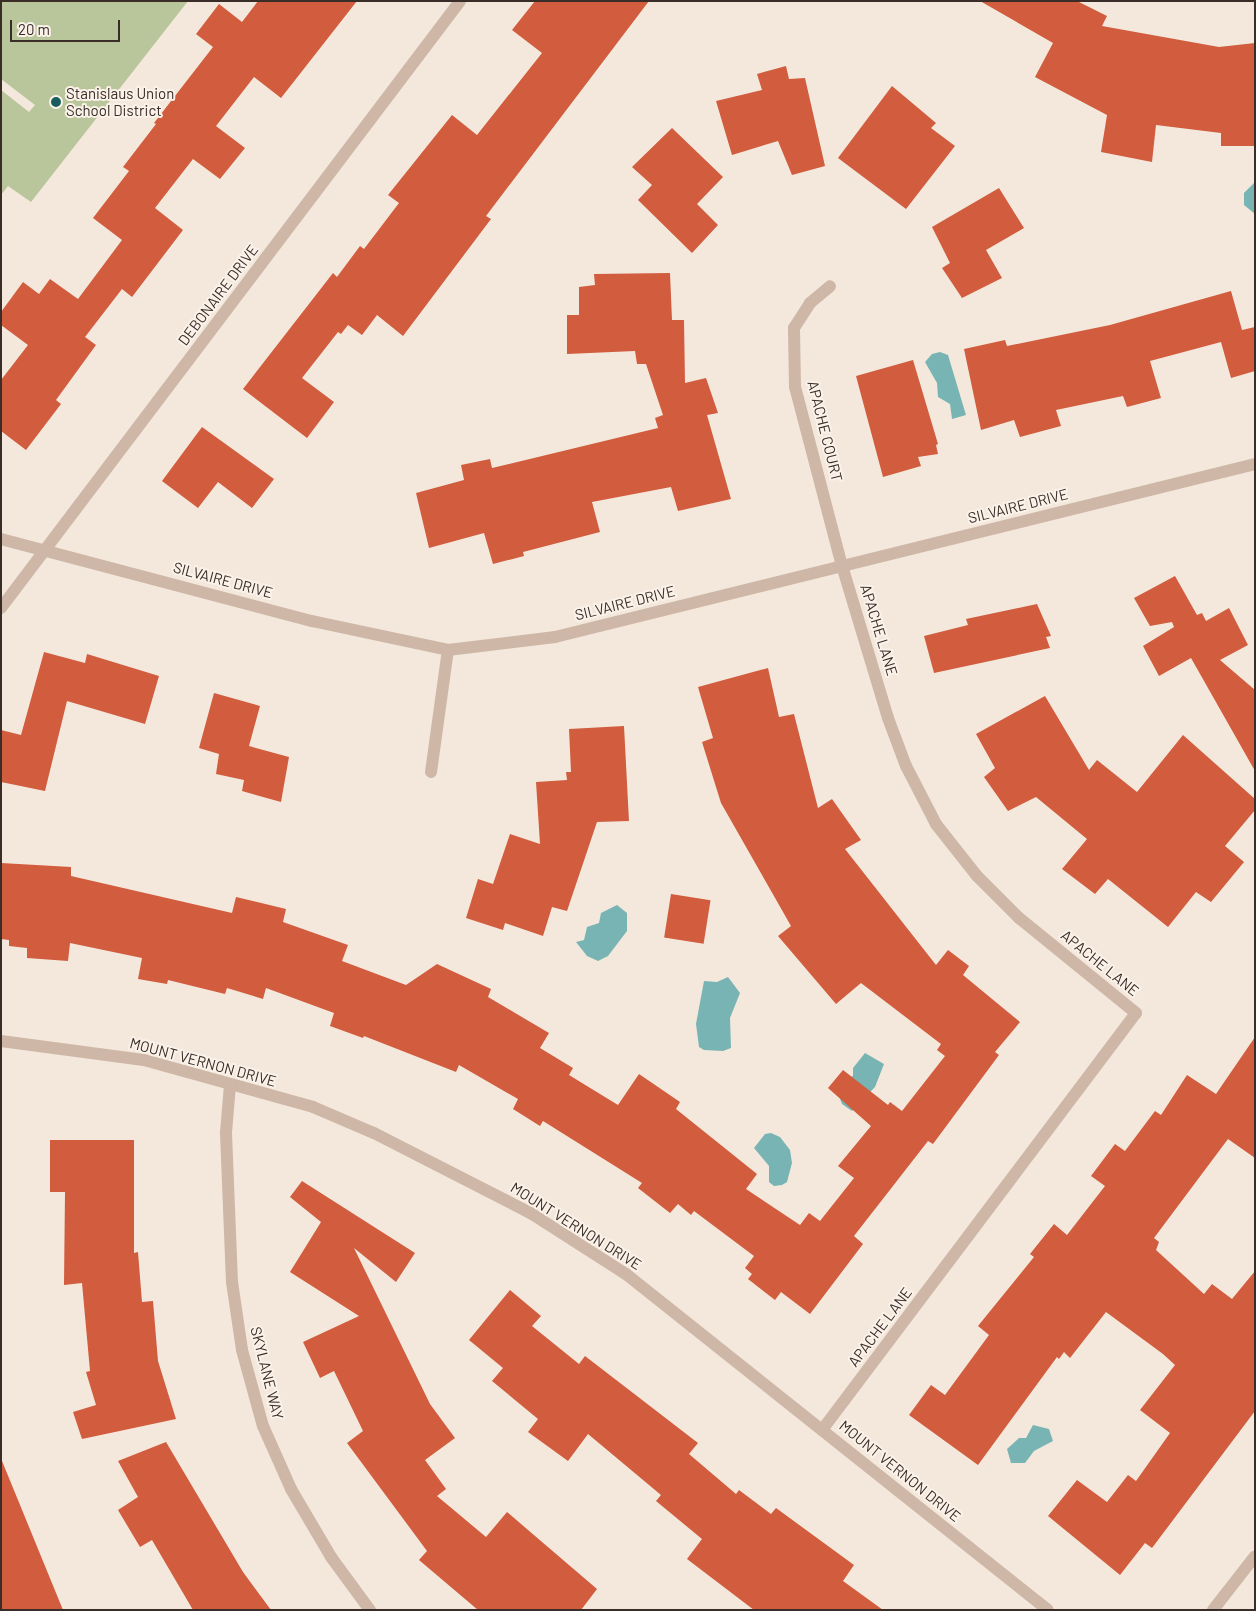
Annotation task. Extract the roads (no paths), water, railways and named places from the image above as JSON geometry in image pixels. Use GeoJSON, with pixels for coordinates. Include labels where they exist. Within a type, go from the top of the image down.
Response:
{"type":"FeatureCollection","features":[{"type":"Feature","properties":{"kind":"street","name":"DEBONAIRE DRIVE"},"geometry":{"type":"LineString","coordinates":[[1,608],[460,1]]}},
{"type":"Feature","properties":{"kind":"street","name":"APACHE COURT"},"geometry":{"type":"LineString","coordinates":[[830,286],[810,303],[794,328],[793,358],[796,387],[842,566]]}},
{"type":"Feature","properties":{"kind":"street","name":"SILVAIRE DRIVE"},"geometry":{"type":"LineString","coordinates":[[1,539],[312,621],[448,650],[555,637],[1255,464]]}},
{"type":"Feature","properties":{"kind":"street","name":"APACHE LANE"},"geometry":{"type":"LineString","coordinates":[[822,1430],[1136,1014],[1018,918],[977,876],[936,824],[906,766],[888,718],[842,566]]}},
{"type":"Feature","properties":{"kind":"street"},"geometry":{"type":"LineString","coordinates":[[431,772],[448,650]]}},
{"type":"Feature","properties":{"kind":"street","name":"MOUNT VERNON DRIVE"},"geometry":{"type":"LineString","coordinates":[[1,1041],[144,1060],[313,1107],[356,1125],[532,1214],[626,1274],[1048,1610]]}},
{"type":"Feature","properties":{"kind":"street","name":"SKYLANE WAY"},"geometry":{"type":"LineString","coordinates":[[230,1085],[226,1133],[232,1282],[242,1350],[263,1426],[291,1489],[331,1557],[370,1610]]}},
{"type":"Feature","properties":{"kind":"street"},"geometry":{"type":"LineString","coordinates":[[1213,1610],[1255,1556]]}},
{"type":"Feature","properties":{"kind":"water"},"geometry":{"type":"Polygon","coordinates":[[[1255,182],[1255,214],[1244,205],[1244,193],[1255,182]]]}},
{"type":"Feature","properties":{"kind":"water"},"geometry":{"type":"Polygon","coordinates":[[[940,352],[948,355],[966,415],[952,419],[950,404],[938,397],[937,383],[925,362],[932,354],[940,352]]]}},
{"type":"Feature","properties":{"kind":"water"},"geometry":{"type":"Polygon","coordinates":[[[617,905],[627,913],[627,931],[608,956],[598,961],[587,956],[576,942],[584,940],[587,927],[599,923],[601,913],[617,905]]]}},
{"type":"Feature","properties":{"kind":"water"},"geometry":{"type":"Polygon","coordinates":[[[728,977],[740,993],[730,1018],[731,1048],[723,1051],[704,1050],[699,1047],[696,1024],[704,981],[717,982],[728,977]]]}},
{"type":"Feature","properties":{"kind":"water"},"geometry":{"type":"Polygon","coordinates":[[[865,1053],[884,1064],[875,1087],[852,1111],[842,1104],[837,1091],[844,1079],[853,1076],[853,1068],[865,1053]]]}},
{"type":"Feature","properties":{"kind":"water"},"geometry":{"type":"Polygon","coordinates":[[[771,1133],[780,1137],[790,1150],[792,1163],[787,1182],[782,1185],[774,1186],[769,1182],[769,1166],[754,1148],[765,1134],[771,1133]]]}},
{"type":"Feature","properties":{"kind":"water"},"geometry":{"type":"Polygon","coordinates":[[[1033,1425],[1049,1429],[1053,1441],[1034,1451],[1025,1463],[1011,1463],[1007,1449],[1019,1438],[1026,1438],[1033,1425]]]}},
{"type":"Feature","properties":{"kind":"place","name":"Stanislaus Union School District"},"geometry":{"type":"Point","coordinates":[56,102]}}]}
